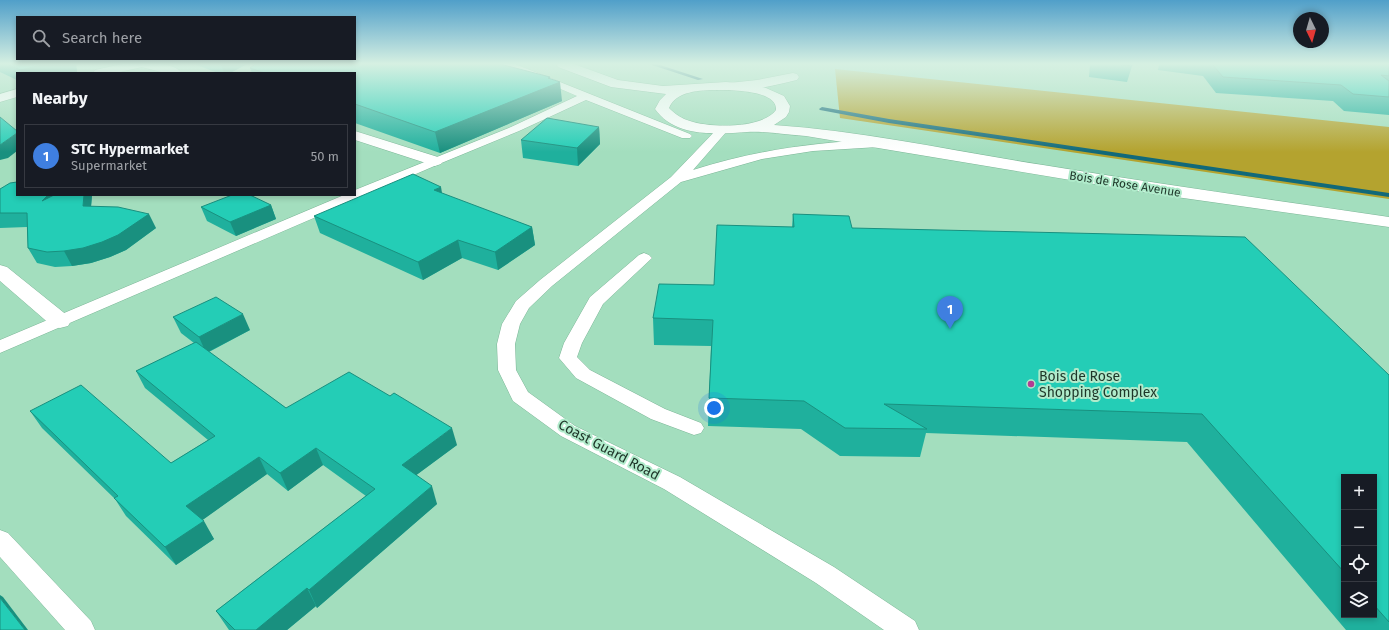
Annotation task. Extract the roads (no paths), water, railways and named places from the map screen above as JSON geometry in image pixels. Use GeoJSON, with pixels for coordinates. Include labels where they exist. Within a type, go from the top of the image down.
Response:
{"type":"FeatureCollection","features":[{"type":"Feature","properties":{"kind":"main road"},"geometry":{"type":"LineString","coordinates":[[0,98],[16,93]]}},
{"type":"Feature","properties":{"kind":"main road"},"geometry":{"type":"LineString","coordinates":[[630,93],[652,104],[674,120],[698,127],[722,130],[747,128],[773,121],[789,110],[792,93]]}},
{"type":"Feature","properties":{"kind":"main road"},"geometry":{"type":"LineString","coordinates":[[652,104],[664,101],[675,93]]}},
{"type":"Feature","properties":{"kind":"main road","name":"Bois de Rose Avenue"},"geometry":{"type":"LineString","coordinates":[[768,93],[789,110],[831,131],[861,140]]}},
{"type":"Feature","properties":{"kind":"main road","name":"Bois de Rose Avenue"},"geometry":{"type":"LineString","coordinates":[[747,128],[806,132],[861,140],[1147,188],[1389,222]]}},
{"type":"Feature","properties":{"kind":"main road"},"geometry":{"type":"LineString","coordinates":[[356,135],[435,161]]}},
{"type":"Feature","properties":{"kind":"main road"},"geometry":{"type":"LineString","coordinates":[[0,271],[60,321]]}},
{"type":"Feature","properties":{"kind":"lane"},"geometry":{"type":"LineString","coordinates":[[579,93],[685,156],[723,164],[773,153],[825,146],[879,143]]}},
{"type":"Feature","properties":{"kind":"lane"},"geometry":{"type":"LineString","coordinates":[[356,195],[515,129],[585,96]]}},
{"type":"Feature","properties":{"kind":"lane"},"geometry":{"type":"LineString","coordinates":[[674,120],[685,156]]}},
{"type":"Feature","properties":{"kind":"lane","name":"Coast Guard Road"},"geometry":{"type":"LineString","coordinates":[[722,130],[685,156],[522,305],[511,324],[506,344],[507,370],[520,396],[568,431],[672,483],[824,575],[906,630]]}},
{"type":"Feature","properties":{"kind":"lane"},"geometry":{"type":"LineString","coordinates":[[0,347],[353,196]]}},
{"type":"Feature","properties":{"kind":"lane"},"geometry":{"type":"LineString","coordinates":[[644,258],[596,301],[572,343],[568,358],[583,374],[658,414],[694,428]]}},
{"type":"Feature","properties":{"kind":"lane"},"geometry":{"type":"LineString","coordinates":[[0,540],[82,630]]}},
{"type":"Feature","properties":{"kind":"waterway"},"geometry":{"type":"LineString","coordinates":[[822,109],[889,121],[1389,195]]}},
{"type":"Feature","properties":{"kind":"place","name":"STC Hypermarket"},"geometry":{"type":"Point","coordinates":[950,329]}},
{"type":"Feature","properties":{"kind":"place","name":"Bois de Rose Shopping Complex"},"geometry":{"type":"Point","coordinates":[1031,384]}}]}
